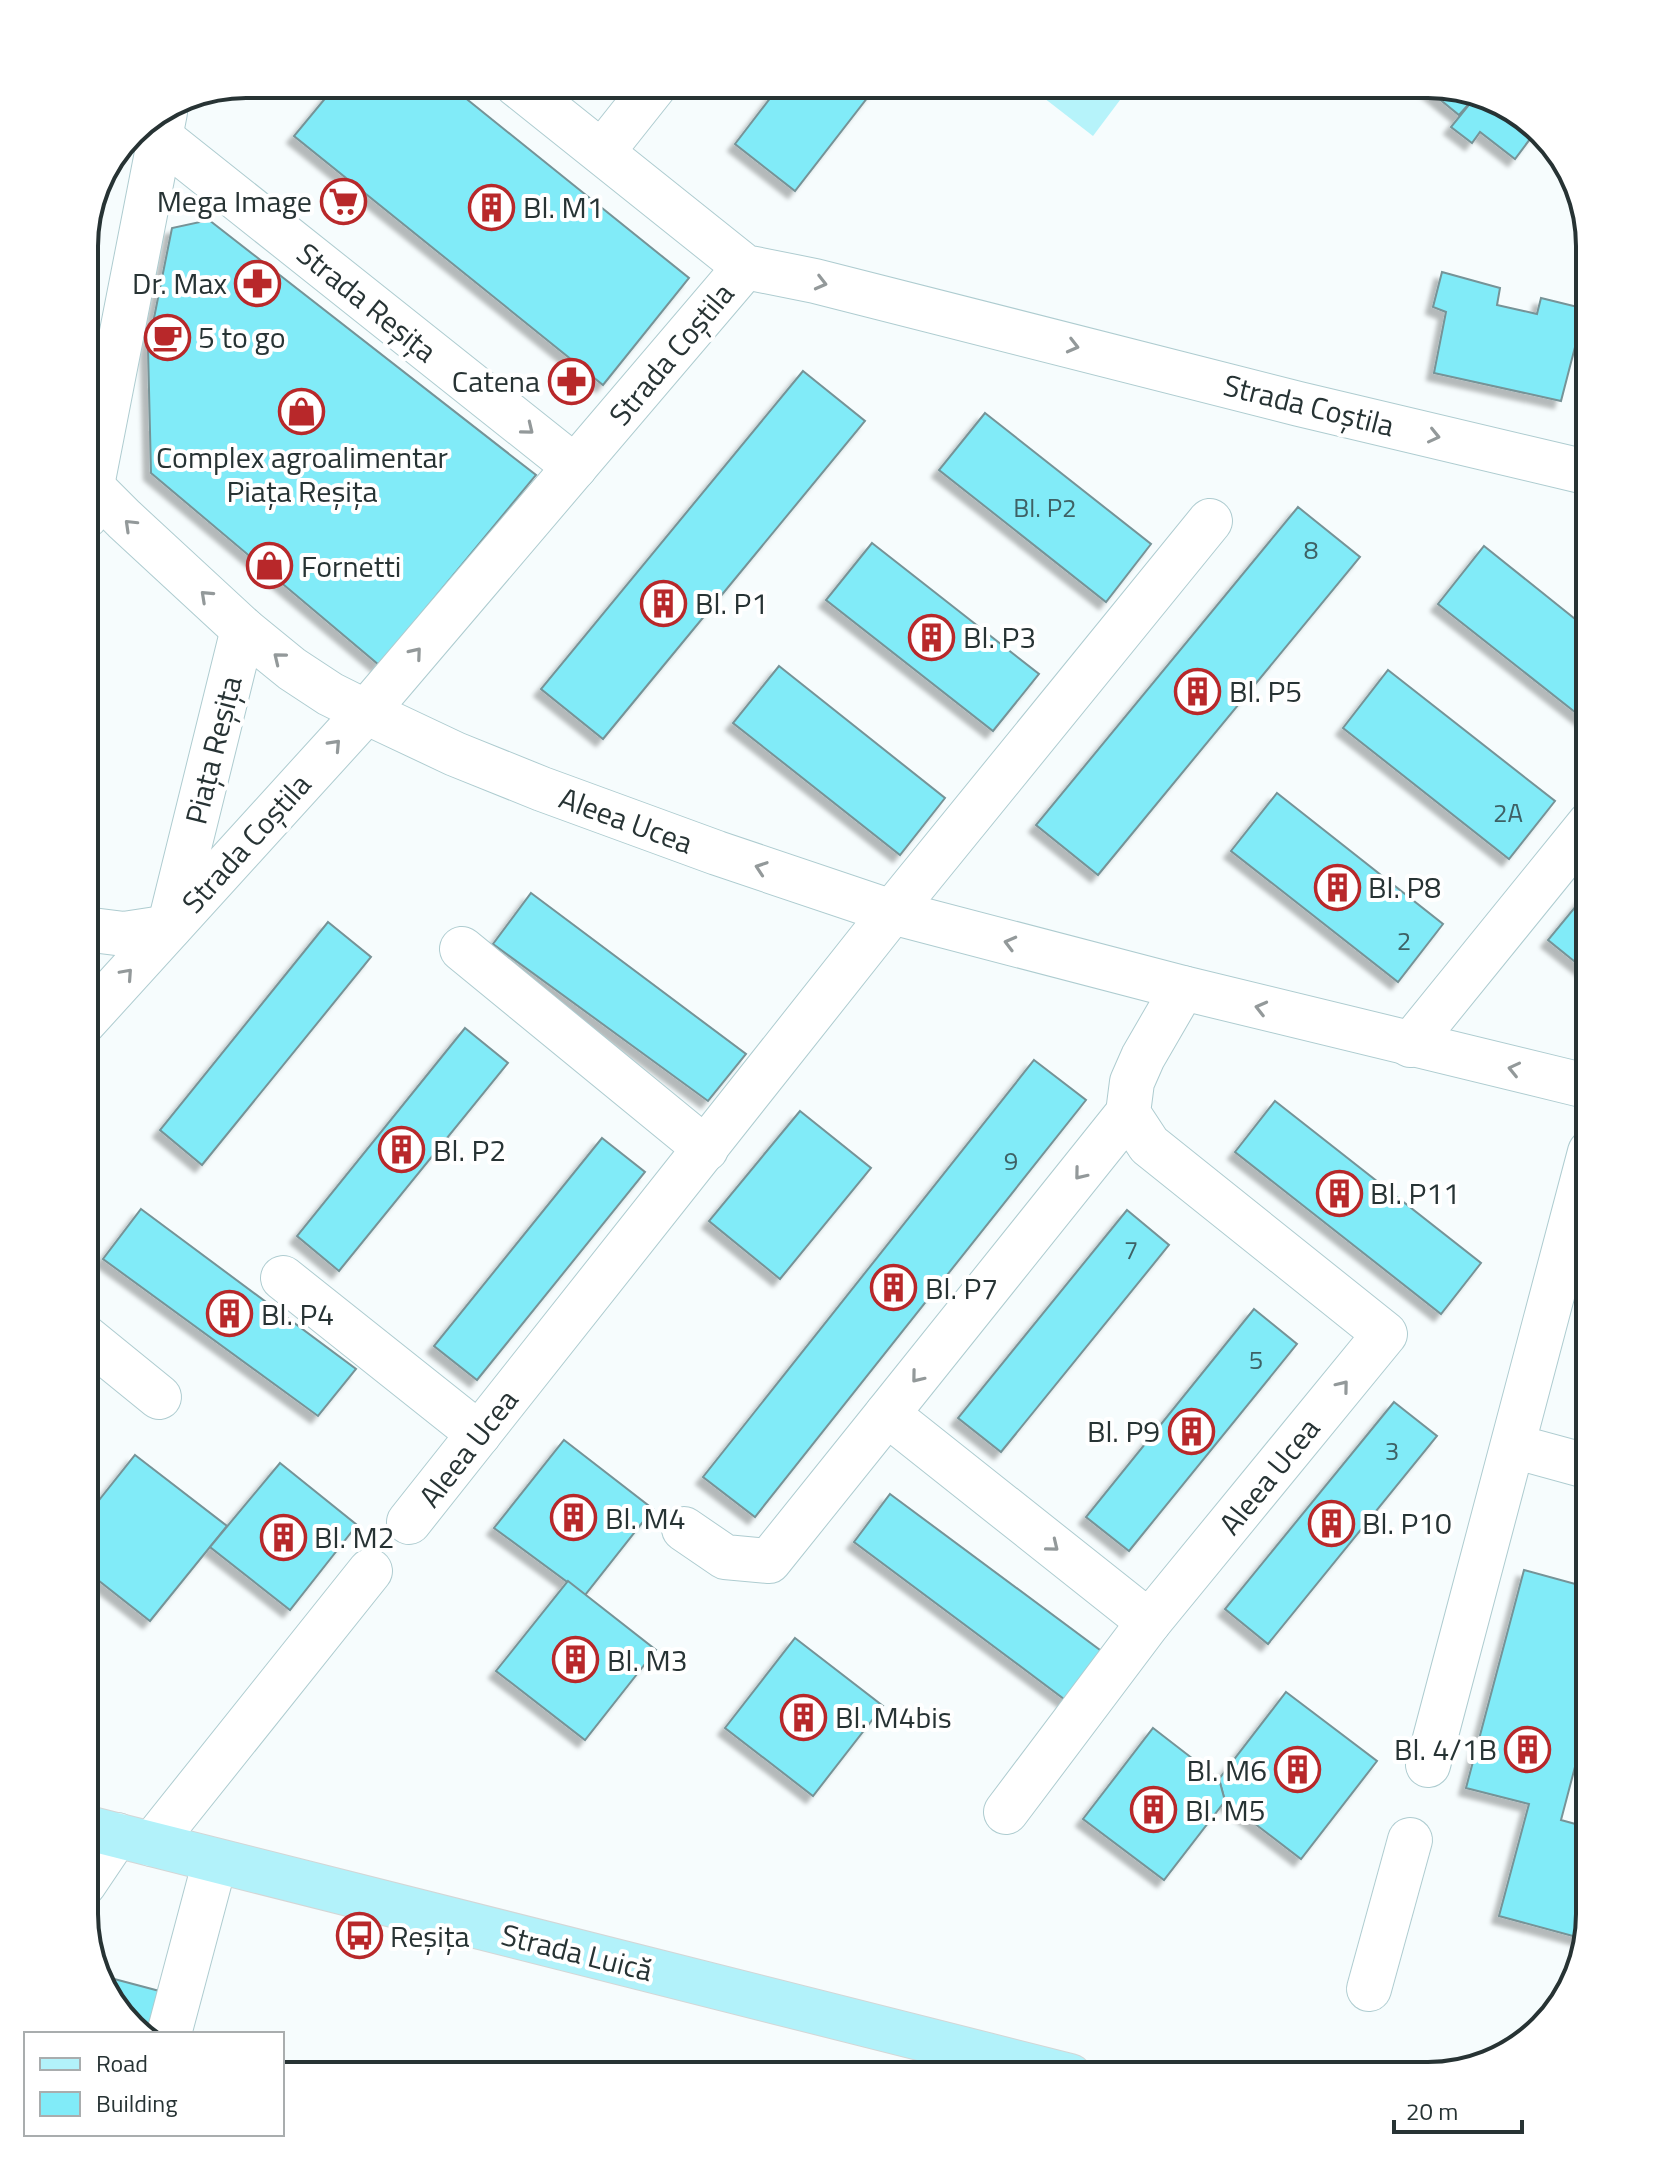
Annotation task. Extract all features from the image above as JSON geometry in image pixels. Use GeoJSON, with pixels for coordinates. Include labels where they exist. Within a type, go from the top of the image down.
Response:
{"type":"FeatureCollection","features":[{"type":"Feature","properties":{"kind":"main road","name":"Strada Luică"},"geometry":{"type":"LineString","coordinates":[[118,1836],[1014,2062]]}},
{"type":"Feature","properties":{"kind":"street"},"geometry":{"type":"LineString","coordinates":[[534,98],[745,267]]}},
{"type":"Feature","properties":{"kind":"street"},"geometry":{"type":"LineString","coordinates":[[602,152],[645,98]]}},
{"type":"Feature","properties":{"kind":"street","name":"Strada Reșița"},"geometry":{"type":"LineString","coordinates":[[164,123],[575,467]]}},
{"type":"Feature","properties":{"kind":"street","name":"Strada Reșița"},"geometry":{"type":"LineString","coordinates":[[98,382],[100,357],[162,124]]}},
{"type":"Feature","properties":{"kind":"street","name":"Strada Coștila"},"geometry":{"type":"LineString","coordinates":[[98,1007],[366,712],[745,267],[815,281],[1299,404],[1576,470]]}},
{"type":"Feature","properties":{"kind":"street","name":"Piața Reșița"},"geometry":{"type":"LineString","coordinates":[[98,508],[124,519],[243,629],[292,669],[330,694],[366,712]]}},
{"type":"Feature","properties":{"kind":"street","name":"Aleea Ucea"},"geometry":{"type":"LineString","coordinates":[[409,1522],[892,912],[1210,521]]}},
{"type":"Feature","properties":{"kind":"street","name":"Piața Reșița"},"geometry":{"type":"LineString","coordinates":[[170,927],[243,629]]}},
{"type":"Feature","properties":{"kind":"street","name":"Aleea Ucea"},"geometry":{"type":"LineString","coordinates":[[366,712],[455,754],[542,789],[892,912],[1410,1045],[1576,1084]]}},
{"type":"Feature","properties":{"kind":"street"},"geometry":{"type":"LineString","coordinates":[[1410,1045],[1576,841]]}},
{"type":"Feature","properties":{"kind":"street"},"geometry":{"type":"LineString","coordinates":[[98,931],[124,934],[170,927]]}},
{"type":"Feature","properties":{"kind":"street"},"geometry":{"type":"LineString","coordinates":[[462,949],[706,1149]]}},
{"type":"Feature","properties":{"kind":"street"},"geometry":{"type":"LineString","coordinates":[[684,1529],[725,1557],[769,1561],[1128,1113],[1132,1082],[1143,1057],[1183,988]]}},
{"type":"Feature","properties":{"kind":"street","name":"Aleea Ucea"},"geometry":{"type":"LineString","coordinates":[[1128,1113],[1149,1145],[1385,1334],[1149,1622]]}},
{"type":"Feature","properties":{"kind":"street"},"geometry":{"type":"LineString","coordinates":[[1428,1765],[1576,1205]]}},
{"type":"Feature","properties":{"kind":"street"},"geometry":{"type":"LineString","coordinates":[[283,1278],[479,1434]]}},
{"type":"Feature","properties":{"kind":"street"},"geometry":{"type":"LineString","coordinates":[[98,1347],[159,1397]]}},
{"type":"Feature","properties":{"kind":"street"},"geometry":{"type":"LineString","coordinates":[[887,1414],[1149,1622],[1006,1812]]}},
{"type":"Feature","properties":{"kind":"street"},"geometry":{"type":"LineString","coordinates":[[1513,1446],[1576,1463]]}},
{"type":"Feature","properties":{"kind":"street"},"geometry":{"type":"LineString","coordinates":[[98,1864],[118,1836],[370,1571]]}},
{"type":"Feature","properties":{"kind":"street"},"geometry":{"type":"LineString","coordinates":[[1369,1989],[1410,1840]]}},
{"type":"Feature","properties":{"kind":"street"},"geometry":{"type":"LineString","coordinates":[[170,2032],[215,1861]]}},
{"type":"Feature","properties":{"kind":"shaded area"},"geometry":{"type":"Polygon","coordinates":[[[1044,98],[1122,98],[1093,136],[1044,98]]]}},
{"type":"Feature","properties":{"kind":"building","name":"Bl. M1"},"geometry":{"type":"Polygon","coordinates":[[[325,98],[465,98],[689,278],[603,385],[294,136],[325,98]]]}},
{"type":"Feature","properties":{"kind":"building"},"geometry":{"type":"Polygon","coordinates":[[[770,98],[867,98],[795,191],[735,144],[770,98]]]}},
{"type":"Feature","properties":{"kind":"building"},"geometry":{"type":"Polygon","coordinates":[[[1438,98],[1469,104],[1459,115],[1438,98]]]}},
{"type":"Feature","properties":{"kind":"building"},"geometry":{"type":"Polygon","coordinates":[[[1469,104],[1502,118],[1530,139],[1515,159],[1480,132],[1472,143],[1451,127],[1469,104]]]}},
{"type":"Feature","properties":{"kind":"building","name":"Complex agroalimentar Piața Reșița"},"geometry":{"type":"Polygon","coordinates":[[[209,220],[536,475],[379,665],[151,473],[148,348],[172,228],[209,220]]]}},
{"type":"Feature","properties":{"kind":"building"},"geometry":{"type":"Polygon","coordinates":[[[1442,272],[1500,288],[1497,305],[1537,314],[1541,298],[1576,307],[1576,347],[1561,401],[1434,373],[1446,312],[1433,307],[1442,272]]]}},
{"type":"Feature","properties":{"kind":"building","name":"Bl. P1"},"geometry":{"type":"Polygon","coordinates":[[[803,371],[865,421],[603,739],[541,689],[803,371]]]}},
{"type":"Feature","properties":{"kind":"building"},"geometry":{"type":"Polygon","coordinates":[[[985,413],[1151,544],[1106,602],[939,470],[985,413]]]}},
{"type":"Feature","properties":{"kind":"building","name":"Bl. P5"},"geometry":{"type":"Polygon","coordinates":[[[1298,507],[1360,557],[1098,875],[1036,825],[1298,507]]]}},
{"type":"Feature","properties":{"kind":"building","name":"Bl. P3"},"geometry":{"type":"Polygon","coordinates":[[[872,543],[1039,674],[993,731],[826,600],[872,543]]]}},
{"type":"Feature","properties":{"kind":"building"},"geometry":{"type":"Polygon","coordinates":[[[1484,546],[1576,620],[1576,713],[1438,604],[1484,546]]]}},
{"type":"Feature","properties":{"kind":"building"},"geometry":{"type":"Polygon","coordinates":[[[779,666],[945,798],[900,855],[733,723],[779,666]]]}},
{"type":"Feature","properties":{"kind":"building"},"geometry":{"type":"Polygon","coordinates":[[[1388,670],[1555,801],[1509,859],[1343,728],[1388,670]]]}},
{"type":"Feature","properties":{"kind":"building","name":"Bl. P8"},"geometry":{"type":"Polygon","coordinates":[[[1277,793],[1443,924],[1398,982],[1231,851],[1277,793]]]}},
{"type":"Feature","properties":{"kind":"building"},"geometry":{"type":"Polygon","coordinates":[[[531,893],[746,1054],[708,1101],[493,944],[531,893]]]}},
{"type":"Feature","properties":{"kind":"building"},"geometry":{"type":"Polygon","coordinates":[[[1576,906],[1576,963],[1548,940],[1576,906]]]}},
{"type":"Feature","properties":{"kind":"building"},"geometry":{"type":"Polygon","coordinates":[[[328,922],[371,957],[202,1165],[160,1130],[328,922]]]}},
{"type":"Feature","properties":{"kind":"building","name":"Bl. P2"},"geometry":{"type":"Polygon","coordinates":[[[465,1028],[508,1063],[339,1271],[297,1236],[465,1028]]]}},
{"type":"Feature","properties":{"kind":"building","name":"Bl. P7"},"geometry":{"type":"Polygon","coordinates":[[[1034,1060],[1086,1100],[755,1517],[703,1477],[1034,1060]]]}},
{"type":"Feature","properties":{"kind":"building","name":"Bl. P11"},"geometry":{"type":"Polygon","coordinates":[[[1275,1101],[1481,1263],[1441,1314],[1235,1152],[1275,1101]]]}},
{"type":"Feature","properties":{"kind":"building"},"geometry":{"type":"Polygon","coordinates":[[[800,1111],[871,1168],[780,1279],[709,1221],[800,1111]]]}},
{"type":"Feature","properties":{"kind":"building"},"geometry":{"type":"Polygon","coordinates":[[[602,1138],[645,1172],[477,1380],[434,1346],[602,1138]]]}},
{"type":"Feature","properties":{"kind":"building","name":"Bl. P4"},"geometry":{"type":"Polygon","coordinates":[[[141,1209],[356,1369],[318,1416],[103,1259],[141,1209]]]}},
{"type":"Feature","properties":{"kind":"building"},"geometry":{"type":"Polygon","coordinates":[[[1127,1210],[1169,1245],[1001,1452],[958,1418],[1127,1210]]]}},
{"type":"Feature","properties":{"kind":"building","name":"Bl. P9"},"geometry":{"type":"Polygon","coordinates":[[[1254,1309],[1297,1344],[1129,1551],[1086,1517],[1254,1309]]]}},
{"type":"Feature","properties":{"kind":"building","name":"Bl. P10"},"geometry":{"type":"Polygon","coordinates":[[[1394,1402],[1437,1436],[1268,1644],[1225,1609],[1394,1402]]]}},
{"type":"Feature","properties":{"kind":"building","name":"Bl. M4"},"geometry":{"type":"Polygon","coordinates":[[[564,1440],[653,1509],[585,1595],[494,1528],[564,1440]]]}},
{"type":"Feature","properties":{"kind":"building"},"geometry":{"type":"Polygon","coordinates":[[[135,1455],[227,1526],[150,1621],[98,1580],[98,1501],[135,1455]]]}},
{"type":"Feature","properties":{"kind":"building","name":"Bl. M2"},"geometry":{"type":"Polygon","coordinates":[[[280,1463],[357,1525],[290,1610],[210,1547],[280,1463]]]}},
{"type":"Feature","properties":{"kind":"building"},"geometry":{"type":"Polygon","coordinates":[[[890,1494],[1104,1653],[1068,1702],[854,1542],[890,1494]]]}},
{"type":"Feature","properties":{"kind":"building","name":"Bl. 4/1B"},"geometry":{"type":"Polygon","coordinates":[[[1524,1570],[1576,1584],[1576,1763],[1561,1820],[1576,1824],[1574,1936],[1499,1916],[1529,1804],[1466,1788],[1524,1570]]]}},
{"type":"Feature","properties":{"kind":"building","name":"Bl. M3"},"geometry":{"type":"Polygon","coordinates":[[[568,1581],[656,1650],[585,1740],[496,1671],[568,1581]]]}},
{"type":"Feature","properties":{"kind":"building","name":"Bl. M4bis"},"geometry":{"type":"Polygon","coordinates":[[[795,1638],[883,1706],[813,1796],[725,1728],[795,1638]]]}},
{"type":"Feature","properties":{"kind":"building","name":"Bl. M6"},"geometry":{"type":"Polygon","coordinates":[[[1286,1692],[1377,1761],[1301,1859],[1225,1801],[1219,1779],[1286,1692]]]}},
{"type":"Feature","properties":{"kind":"building","name":"Bl. M5"},"geometry":{"type":"Polygon","coordinates":[[[1153,1728],[1219,1779],[1225,1801],[1164,1880],[1083,1819],[1153,1728]]]}},
{"type":"Feature","properties":{"kind":"building"},"geometry":{"type":"Polygon","coordinates":[[[113,1979],[167,1993],[157,2032],[135,2012],[113,1979]]]}},
{"type":"Feature","properties":{"kind":"place","name":"Mega Image"},"geometry":{"type":"Point","coordinates":[343,201]}},
{"type":"Feature","properties":{"kind":"place","name":"Bl. M1"},"geometry":{"type":"Point","coordinates":[492,207]}},
{"type":"Feature","properties":{"kind":"place","name":"Dr. Max"},"geometry":{"type":"Point","coordinates":[258,283]}},
{"type":"Feature","properties":{"kind":"place","name":"5 to go"},"geometry":{"type":"Point","coordinates":[167,337]}},
{"type":"Feature","properties":{"kind":"place","name":"Catena"},"geometry":{"type":"Point","coordinates":[571,381]}},
{"type":"Feature","properties":{"kind":"place","name":"Complex agroalimentar Piața Reșița"},"geometry":{"type":"Point","coordinates":[302,411]}},
{"type":"Feature","properties":{"kind":"place","name":"Fornetti"},"geometry":{"type":"Point","coordinates":[270,566]}},
{"type":"Feature","properties":{"kind":"place","name":"Bl. P1"},"geometry":{"type":"Point","coordinates":[664,603]}},
{"type":"Feature","properties":{"kind":"place","name":"Bl. P3"},"geometry":{"type":"Point","coordinates":[932,637]}},
{"type":"Feature","properties":{"kind":"place","name":"Bl. P5"},"geometry":{"type":"Point","coordinates":[1198,691]}},
{"type":"Feature","properties":{"kind":"place","name":"Bl. P8"},"geometry":{"type":"Point","coordinates":[1337,887]}},
{"type":"Feature","properties":{"kind":"place","name":"Bl. P2"},"geometry":{"type":"Point","coordinates":[402,1150]}},
{"type":"Feature","properties":{"kind":"place","name":"Bl. P11"},"geometry":{"type":"Point","coordinates":[1339,1193]}},
{"type":"Feature","properties":{"kind":"place","name":"Bl. P7"},"geometry":{"type":"Point","coordinates":[894,1288]}},
{"type":"Feature","properties":{"kind":"place","name":"Bl. P4"},"geometry":{"type":"Point","coordinates":[230,1314]}},
{"type":"Feature","properties":{"kind":"place","name":"Bl. P9"},"geometry":{"type":"Point","coordinates":[1191,1431]}},
{"type":"Feature","properties":{"kind":"place","name":"Bl. M4"},"geometry":{"type":"Point","coordinates":[574,1518]}},
{"type":"Feature","properties":{"kind":"place","name":"Bl. P10"},"geometry":{"type":"Point","coordinates":[1331,1523]}},
{"type":"Feature","properties":{"kind":"place","name":"Bl. M2"},"geometry":{"type":"Point","coordinates":[283,1537]}},
{"type":"Feature","properties":{"kind":"place","name":"Bl. M3"},"geometry":{"type":"Point","coordinates":[576,1660]}},
{"type":"Feature","properties":{"kind":"place","name":"Bl. M4bis"},"geometry":{"type":"Point","coordinates":[804,1717]}},
{"type":"Feature","properties":{"kind":"place","name":"Bl. 4/1B"},"geometry":{"type":"Point","coordinates":[1528,1749]}},
{"type":"Feature","properties":{"kind":"place","name":"Bl. M6"},"geometry":{"type":"Point","coordinates":[1298,1770]}},
{"type":"Feature","properties":{"kind":"place","name":"Bl. M5"},"geometry":{"type":"Point","coordinates":[1154,1810]}},
{"type":"Feature","properties":{"kind":"place","name":"Reșița"},"geometry":{"type":"Point","coordinates":[359,1936]}}]}
